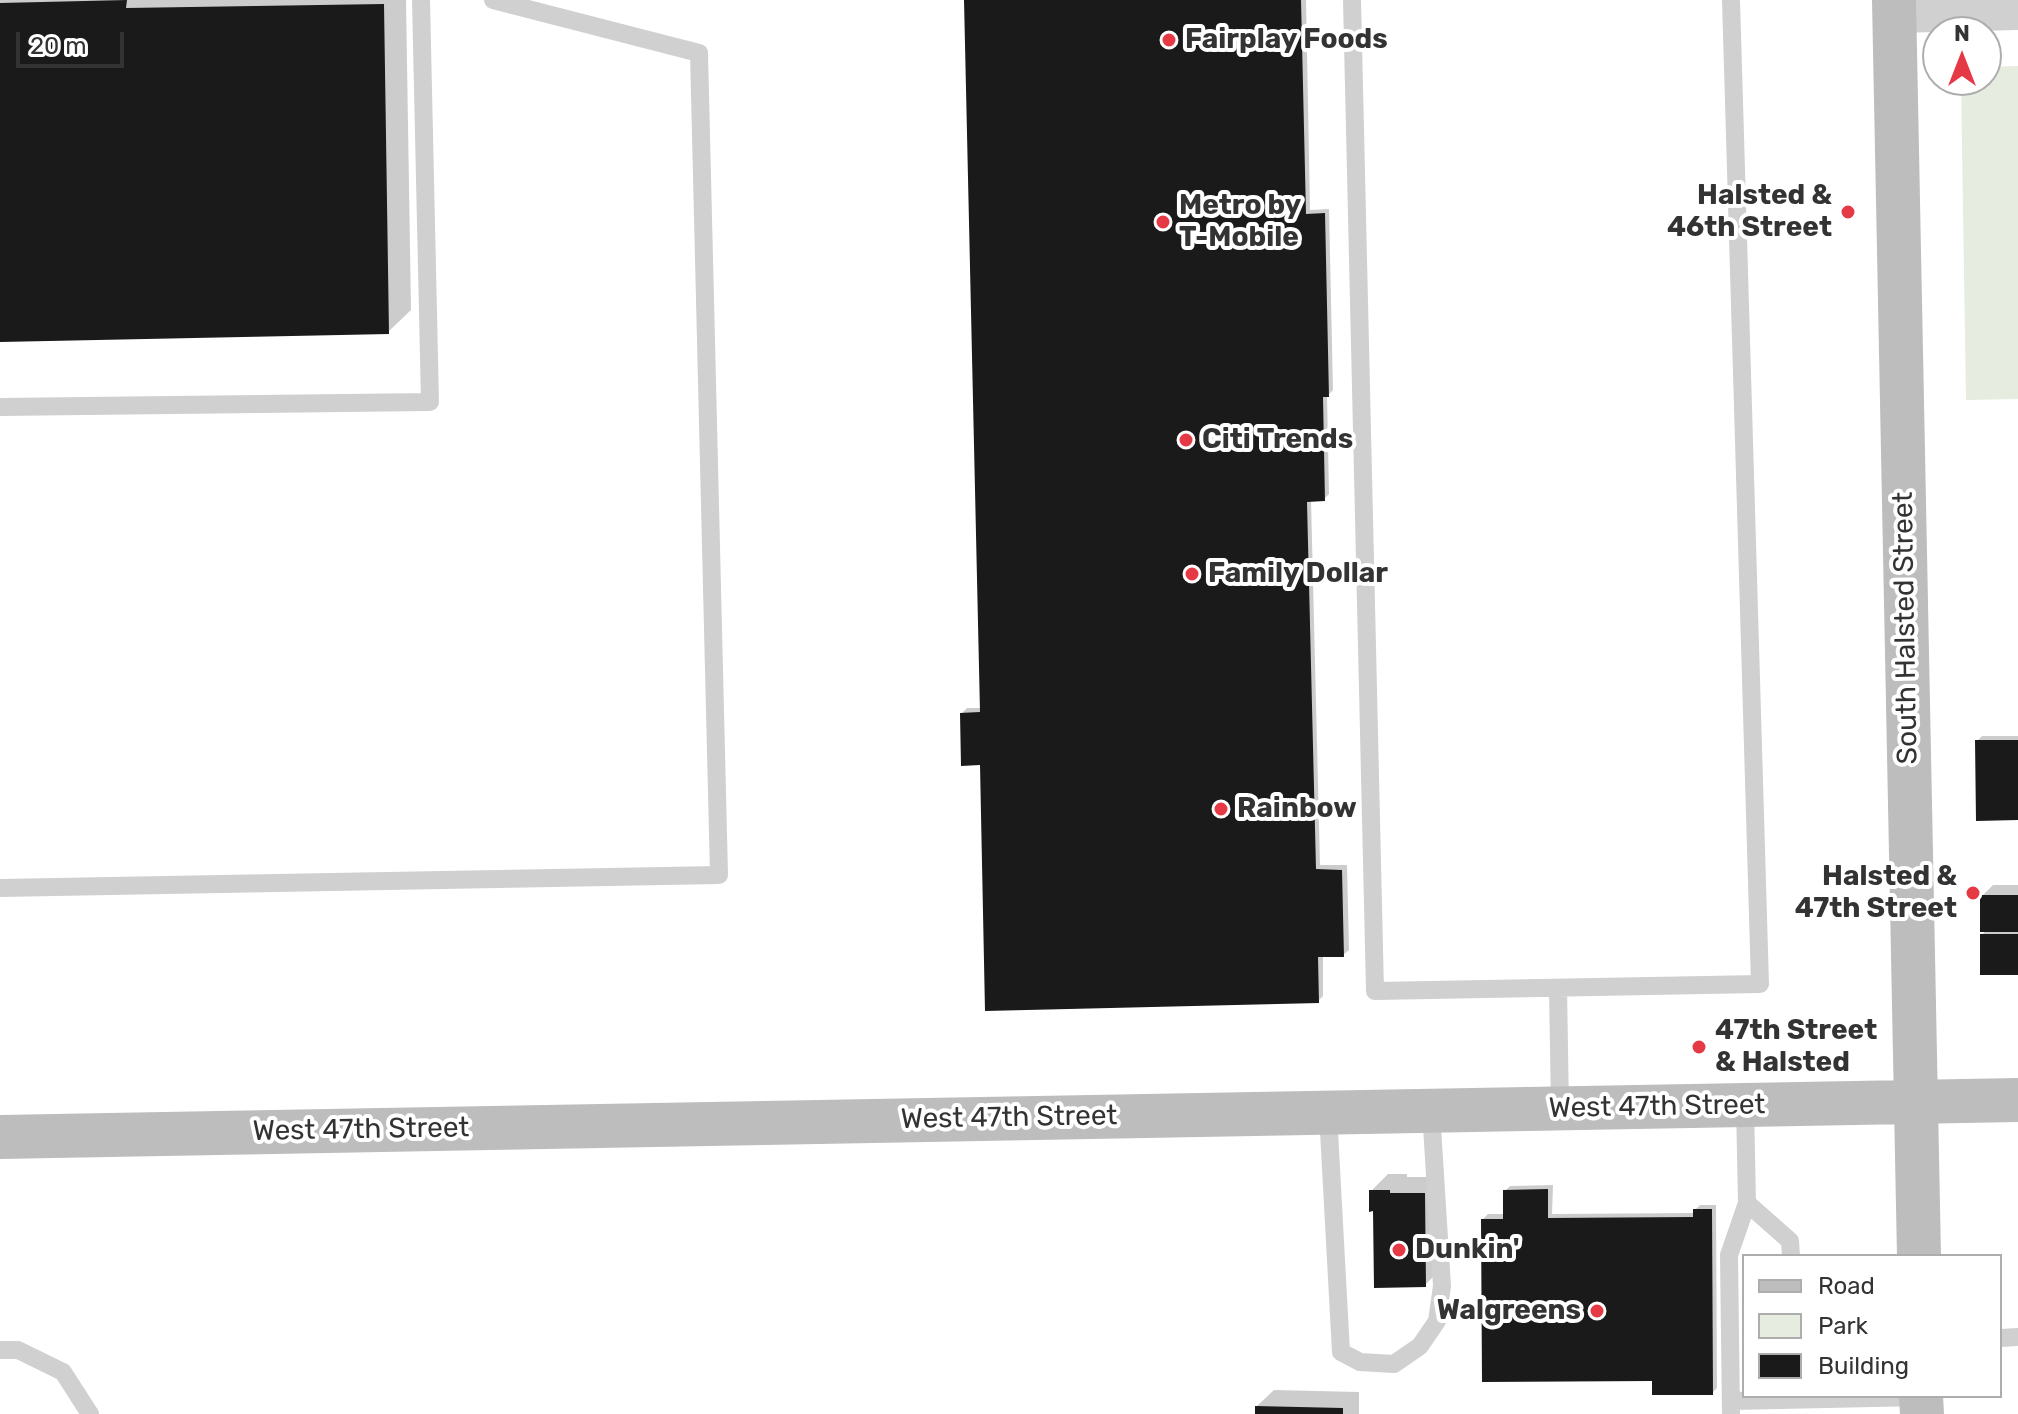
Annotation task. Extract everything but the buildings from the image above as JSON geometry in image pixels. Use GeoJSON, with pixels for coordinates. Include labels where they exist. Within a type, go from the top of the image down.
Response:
{"type":"FeatureCollection","features":[{"type":"Feature","properties":{"kind":"main road","name":"South Halsted Street"},"geometry":{"type":"LineString","coordinates":[[1894,8],[1919,1254]]}},
{"type":"Feature","properties":{"kind":"main road","name":"West 47th Street"},"geometry":{"type":"LineString","coordinates":[[0,1137],[2018,1100]]}},
{"type":"Feature","properties":{"kind":"street"},"geometry":{"type":"LineString","coordinates":[[1894,8],[2018,13]]}},
{"type":"Feature","properties":{"kind":"lane"},"geometry":{"type":"LineString","coordinates":[[0,407],[430,402],[421,0]]}},
{"type":"Feature","properties":{"kind":"lane"},"geometry":{"type":"LineString","coordinates":[[0,888],[719,875],[699,53],[493,0]]}},
{"type":"Feature","properties":{"kind":"lane"},"geometry":{"type":"LineString","coordinates":[[1352,0],[1375,991],[1760,984],[1731,0]]}},
{"type":"Feature","properties":{"kind":"lane"},"geometry":{"type":"LineString","coordinates":[[1558,988],[1560,1108]]}},
{"type":"Feature","properties":{"kind":"lane"},"geometry":{"type":"LineString","coordinates":[[1745,1105],[1747,1203],[1729,1255],[1731,1408],[1886,1398]]}},
{"type":"Feature","properties":{"kind":"lane"},"geometry":{"type":"LineString","coordinates":[[1328,1113],[1341,1352],[1360,1362],[1394,1364],[1420,1346],[1437,1321],[1442,1286],[1431,1111]]}},
{"type":"Feature","properties":{"kind":"lane"},"geometry":{"type":"LineString","coordinates":[[1747,1203],[1790,1241],[1791,1254]]}},
{"type":"Feature","properties":{"kind":"lane"},"geometry":{"type":"LineString","coordinates":[[0,1350],[18,1350],[63,1372],[90,1414]]}},
{"type":"Feature","properties":{"kind":"green space"},"geometry":{"type":"Polygon","coordinates":[[[2002,66],[2018,66],[2018,399],[1966,400],[1961,96],[2002,96],[2002,66]]]}},
{"type":"Feature","properties":{"kind":"place","name":"Fairplay Foods"},"geometry":{"type":"Point","coordinates":[1169,40]}},
{"type":"Feature","properties":{"kind":"place","name":"Halsted & 46th Street"},"geometry":{"type":"Point","coordinates":[1848,212]}},
{"type":"Feature","properties":{"kind":"place","name":"Metro by T-Mobile"},"geometry":{"type":"Point","coordinates":[1163,222]}},
{"type":"Feature","properties":{"kind":"place","name":"Citi Trends"},"geometry":{"type":"Point","coordinates":[1186,440]}},
{"type":"Feature","properties":{"kind":"place","name":"Family Dollar"},"geometry":{"type":"Point","coordinates":[1192,574]}},
{"type":"Feature","properties":{"kind":"place","name":"Rainbow"},"geometry":{"type":"Point","coordinates":[1221,809]}},
{"type":"Feature","properties":{"kind":"place","name":"Halsted & 47th Street"},"geometry":{"type":"Point","coordinates":[1973,893]}},
{"type":"Feature","properties":{"kind":"place","name":"47th Street & Halsted"},"geometry":{"type":"Point","coordinates":[1699,1047]}},
{"type":"Feature","properties":{"kind":"place","name":"Dunkin'"},"geometry":{"type":"Point","coordinates":[1399,1250]}},
{"type":"Feature","properties":{"kind":"place","name":"Walgreens"},"geometry":{"type":"Point","coordinates":[1597,1311]}}]}
